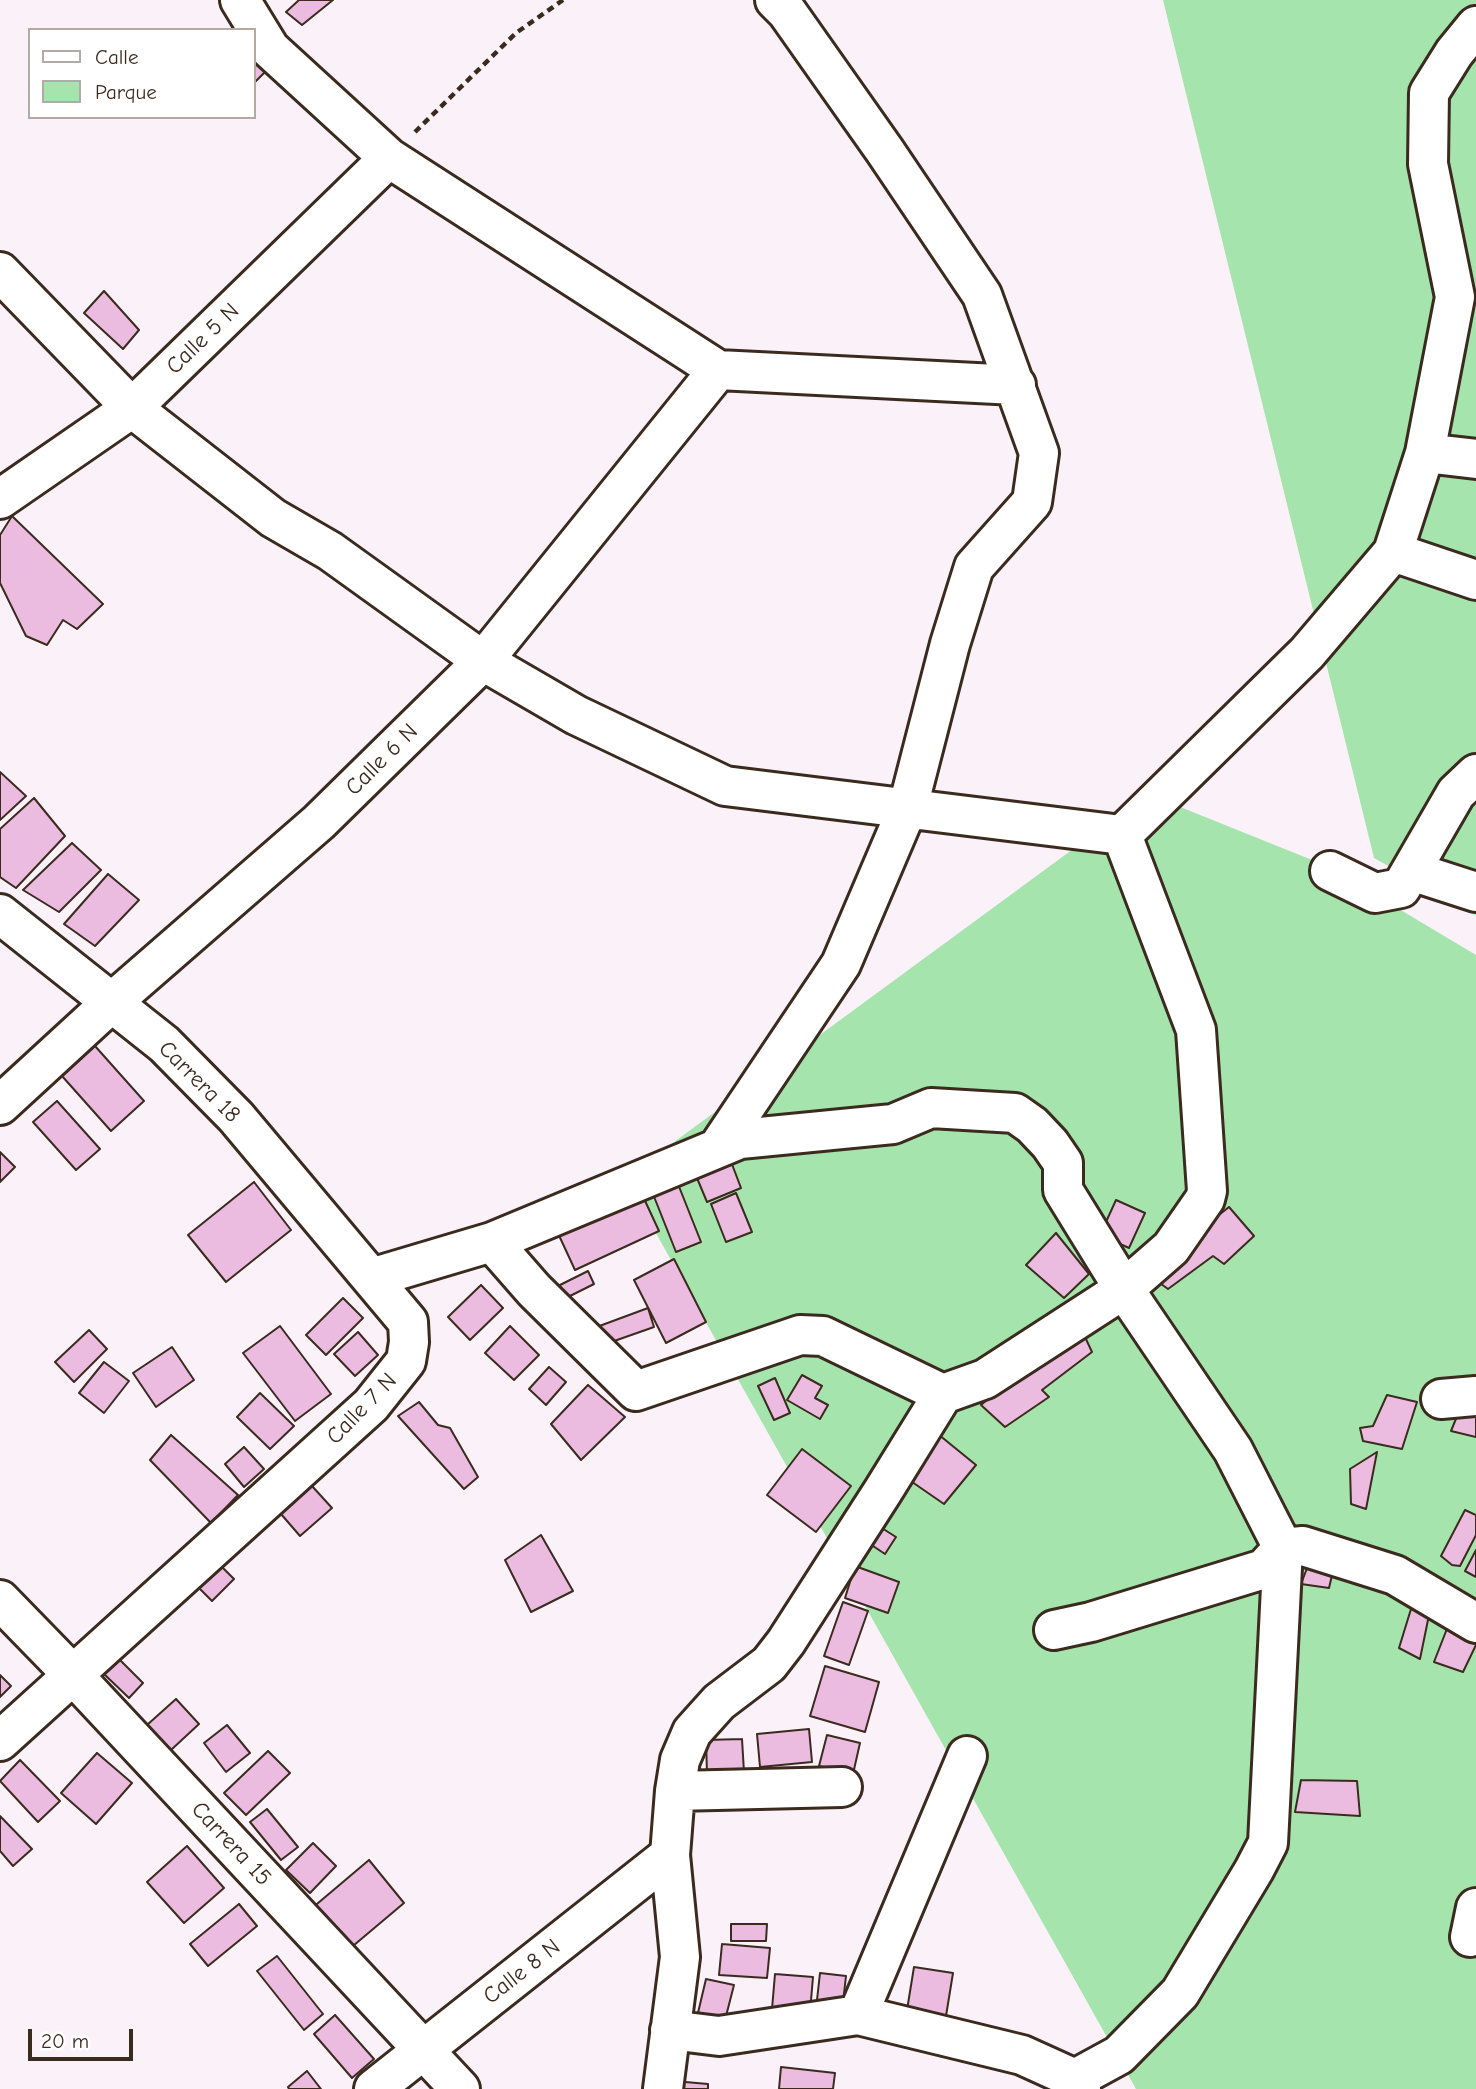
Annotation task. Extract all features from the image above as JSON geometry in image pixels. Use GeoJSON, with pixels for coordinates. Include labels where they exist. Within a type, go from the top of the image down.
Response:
{"type":"FeatureCollection","features":[{"type":"Feature","properties":{"kind":"street"},"geometry":{"type":"LineString","coordinates":[[240,0],[270,49],[389,158],[718,370],[1016,385]]}},
{"type":"Feature","properties":{"kind":"street"},"geometry":{"type":"LineString","coordinates":[[719,1146],[841,964],[908,807],[950,644],[974,567],[1031,502],[1039,453],[982,295],[886,151],[787,12],[775,0]]}},
{"type":"Feature","properties":{"kind":"street"},"geometry":{"type":"LineString","coordinates":[[1122,835],[1307,653],[1393,552],[1425,453],[1455,297],[1429,164],[1430,93],[1454,53],[1476,26]]}},
{"type":"Feature","properties":{"kind":"street","name":"Calle 5 N"},"geometry":{"type":"LineString","coordinates":[[0,499],[132,408],[389,158]]}},
{"type":"Feature","properties":{"kind":"street"},"geometry":{"type":"LineString","coordinates":[[0,272],[132,408],[273,518],[330,551],[483,661],[576,715],[725,786],[1122,835]]}},
{"type":"Feature","properties":{"kind":"street","name":"Calle 6 N"},"geometry":{"type":"LineString","coordinates":[[0,1105],[111,1003],[319,822],[483,661],[718,370]]}},
{"type":"Feature","properties":{"kind":"street"},"geometry":{"type":"LineString","coordinates":[[1425,453],[1476,459]]}},
{"type":"Feature","properties":{"kind":"street"},"geometry":{"type":"LineString","coordinates":[[1393,552],[1476,580]]}},
{"type":"Feature","properties":{"kind":"street"},"geometry":{"type":"LineString","coordinates":[[1330,871],[1375,893],[1401,888],[1456,793],[1476,774]]}},
{"type":"Feature","properties":{"kind":"street"},"geometry":{"type":"LineString","coordinates":[[663,2089],[680,1957],[670,1855],[675,1791],[680,1760],[692,1732],[719,1702],[769,1664],[786,1642],[943,1394],[985,1379],[1124,1289],[1171,1248],[1205,1199],[1207,1191],[1196,1030],[1122,835]]}},
{"type":"Feature","properties":{"kind":"street"},"geometry":{"type":"LineString","coordinates":[[1411,872],[1476,892]]}},
{"type":"Feature","properties":{"kind":"street","name":"Carrera 18"},"geometry":{"type":"LineString","coordinates":[[0,914],[164,1044],[236,1117],[371,1278]]}},
{"type":"Feature","properties":{"kind":"street"},"geometry":{"type":"LineString","coordinates":[[371,1278],[492,1242],[740,1139],[893,1124],[931,1108],[1015,1113],[1032,1125],[1063,1163],[1063,1189],[1124,1289],[1233,1450],[1283,1548],[1268,1843],[1180,1993],[1119,2055],[1078,2084],[1022,2055],[858,2015],[719,2036],[670,2030]]}},
{"type":"Feature","properties":{"kind":"street"},"geometry":{"type":"LineString","coordinates":[[492,1242],[534,1290],[636,1391],[800,1335],[823,1336],[943,1394]]}},
{"type":"Feature","properties":{"kind":"street","name":"Calle 7 N"},"geometry":{"type":"LineString","coordinates":[[0,1741],[371,1405],[406,1361],[409,1342],[408,1322],[371,1278]]}},
{"type":"Feature","properties":{"kind":"street"},"geometry":{"type":"LineString","coordinates":[[1054,1630],[1091,1622],[1264,1569],[1283,1548],[1303,1546],[1395,1575],[1476,1623]]}},
{"type":"Feature","properties":{"kind":"street","name":"Carrera 15"},"geometry":{"type":"LineString","coordinates":[[0,1600],[460,2089]]}},
{"type":"Feature","properties":{"kind":"street"},"geometry":{"type":"LineString","coordinates":[[858,2015],[967,1756]]}},
{"type":"Feature","properties":{"kind":"street"},"geometry":{"type":"LineString","coordinates":[[675,1791],[842,1787]]}},
{"type":"Feature","properties":{"kind":"street","name":"Calle 8 N"},"geometry":{"type":"LineString","coordinates":[[374,2089],[670,1855]]}},
{"type":"Feature","properties":{"kind":"path"},"geometry":{"type":"LineString","coordinates":[[389,158],[516,33],[563,0]]}},
{"type":"Feature","properties":{"kind":"green space"},"geometry":{"type":"Polygon","coordinates":[[[1163,0],[1476,0],[1476,915],[1374,858],[1163,0]]]}},
{"type":"Feature","properties":{"kind":"green space"},"geometry":{"type":"Polygon","coordinates":[[[1148,794],[1327,866],[1476,955],[1476,2089],[1136,2089],[625,1178],[1148,794]]]}},
{"type":"Feature","properties":{"kind":"building"},"geometry":{"type":"Polygon","coordinates":[[[299,0],[333,0],[302,25],[286,12],[299,0]]]}},
{"type":"Feature","properties":{"kind":"building"},"geometry":{"type":"Polygon","coordinates":[[[256,45],[272,65],[256,81],[256,45]]]}},
{"type":"Feature","properties":{"kind":"building"},"geometry":{"type":"Polygon","coordinates":[[[104,291],[139,330],[123,349],[84,313],[104,291]]]}},
{"type":"Feature","properties":{"kind":"building"},"geometry":{"type":"Polygon","coordinates":[[[12,516],[103,604],[77,629],[63,620],[47,645],[26,636],[0,583],[0,535],[12,516]]]}},
{"type":"Feature","properties":{"kind":"building"},"geometry":{"type":"Polygon","coordinates":[[[0,772],[26,796],[0,820],[0,772]]]}},
{"type":"Feature","properties":{"kind":"building"},"geometry":{"type":"Polygon","coordinates":[[[34,798],[65,836],[16,888],[0,877],[0,829],[34,798]]]}},
{"type":"Feature","properties":{"kind":"building"},"geometry":{"type":"Polygon","coordinates":[[[72,843],[101,870],[59,912],[23,890],[72,843]]]}},
{"type":"Feature","properties":{"kind":"building"},"geometry":{"type":"Polygon","coordinates":[[[108,874],[139,900],[95,946],[64,924],[108,874]]]}},
{"type":"Feature","properties":{"kind":"building"},"geometry":{"type":"Polygon","coordinates":[[[95,1046],[144,1101],[111,1131],[62,1076],[95,1046]]]}},
{"type":"Feature","properties":{"kind":"building"},"geometry":{"type":"Polygon","coordinates":[[[57,1101],[100,1149],[76,1170],[33,1122],[57,1101]]]}},
{"type":"Feature","properties":{"kind":"building"},"geometry":{"type":"Polygon","coordinates":[[[727,1151],[741,1188],[707,1202],[692,1166],[727,1151]]]}},
{"type":"Feature","properties":{"kind":"building"},"geometry":{"type":"Polygon","coordinates":[[[0,1152],[15,1167],[0,1182],[0,1152]]]}},
{"type":"Feature","properties":{"kind":"building"},"geometry":{"type":"Polygon","coordinates":[[[676,1179],[701,1242],[676,1252],[651,1189],[676,1179]]]}},
{"type":"Feature","properties":{"kind":"building"},"geometry":{"type":"Polygon","coordinates":[[[254,1182],[291,1230],[226,1282],[188,1235],[254,1182]]]}},
{"type":"Feature","properties":{"kind":"building"},"geometry":{"type":"Polygon","coordinates":[[[640,1190],[659,1231],[575,1270],[556,1229],[640,1190]]]}},
{"type":"Feature","properties":{"kind":"building"},"geometry":{"type":"Polygon","coordinates":[[[736,1193],[752,1232],[726,1242],[711,1204],[736,1193]]]}},
{"type":"Feature","properties":{"kind":"building"},"geometry":{"type":"Polygon","coordinates":[[[1116,1200],[1145,1213],[1129,1248],[1100,1235],[1116,1200]]]}},
{"type":"Feature","properties":{"kind":"building"},"geometry":{"type":"Polygon","coordinates":[[[1229,1207],[1254,1236],[1224,1264],[1213,1256],[1168,1289],[1146,1273],[1229,1207]]]}},
{"type":"Feature","properties":{"kind":"building"},"geometry":{"type":"Polygon","coordinates":[[[1056,1233],[1089,1274],[1064,1298],[1026,1265],[1056,1233]]]}},
{"type":"Feature","properties":{"kind":"building"},"geometry":{"type":"Polygon","coordinates":[[[674,1259],[706,1322],[666,1343],[634,1280],[674,1259]]]}},
{"type":"Feature","properties":{"kind":"building"},"geometry":{"type":"Polygon","coordinates":[[[588,1271],[594,1284],[560,1301],[554,1288],[588,1271]]]}},
{"type":"Feature","properties":{"kind":"building"},"geometry":{"type":"Polygon","coordinates":[[[481,1285],[503,1308],[470,1340],[448,1317],[481,1285]]]}},
{"type":"Feature","properties":{"kind":"building"},"geometry":{"type":"Polygon","coordinates":[[[343,1298],[363,1318],[326,1355],[306,1335],[343,1298]]]}},
{"type":"Feature","properties":{"kind":"building"},"geometry":{"type":"Polygon","coordinates":[[[648,1308],[654,1327],[600,1346],[594,1328],[648,1308]]]}},
{"type":"Feature","properties":{"kind":"building"},"geometry":{"type":"Polygon","coordinates":[[[1078,1322],[1092,1352],[1042,1390],[1049,1397],[1005,1427],[981,1405],[1078,1322]]]}},
{"type":"Feature","properties":{"kind":"building"},"geometry":{"type":"Polygon","coordinates":[[[280,1326],[331,1394],[295,1421],[243,1353],[280,1326]]]}},
{"type":"Feature","properties":{"kind":"building"},"geometry":{"type":"Polygon","coordinates":[[[510,1326],[539,1355],[514,1380],[485,1353],[510,1326]]]}},
{"type":"Feature","properties":{"kind":"building"},"geometry":{"type":"Polygon","coordinates":[[[89,1330],[107,1349],[74,1382],[55,1362],[89,1330]]]}},
{"type":"Feature","properties":{"kind":"building"},"geometry":{"type":"Polygon","coordinates":[[[358,1332],[378,1355],[355,1376],[334,1354],[358,1332]]]}},
{"type":"Feature","properties":{"kind":"building"},"geometry":{"type":"Polygon","coordinates":[[[172,1347],[194,1380],[156,1407],[133,1373],[172,1347]]]}},
{"type":"Feature","properties":{"kind":"building"},"geometry":{"type":"Polygon","coordinates":[[[104,1362],[129,1381],[104,1413],[79,1393],[104,1362]]]}},
{"type":"Feature","properties":{"kind":"building"},"geometry":{"type":"Polygon","coordinates":[[[549,1367],[566,1382],[546,1405],[529,1389],[549,1367]]]}},
{"type":"Feature","properties":{"kind":"building"},"geometry":{"type":"Polygon","coordinates":[[[802,1375],[822,1386],[815,1398],[828,1405],[820,1419],[787,1400],[802,1375]]]}},
{"type":"Feature","properties":{"kind":"building"},"geometry":{"type":"Polygon","coordinates":[[[775,1378],[790,1413],[774,1420],[758,1386],[775,1378]]]}},
{"type":"Feature","properties":{"kind":"building"},"geometry":{"type":"Polygon","coordinates":[[[588,1385],[625,1417],[581,1460],[551,1424],[588,1385]]]}},
{"type":"Feature","properties":{"kind":"building"},"geometry":{"type":"Polygon","coordinates":[[[260,1393],[294,1426],[270,1449],[237,1417],[260,1393]]]}},
{"type":"Feature","properties":{"kind":"building"},"geometry":{"type":"Polygon","coordinates":[[[1387,1395],[1417,1402],[1402,1449],[1363,1441],[1360,1428],[1373,1426],[1387,1395]]]}},
{"type":"Feature","properties":{"kind":"building"},"geometry":{"type":"Polygon","coordinates":[[[1464,1399],[1476,1403],[1476,1437],[1451,1431],[1464,1399]]]}},
{"type":"Feature","properties":{"kind":"building"},"geometry":{"type":"Polygon","coordinates":[[[419,1402],[438,1425],[450,1428],[478,1477],[464,1489],[398,1416],[419,1402]]]}},
{"type":"Feature","properties":{"kind":"building"},"geometry":{"type":"Polygon","coordinates":[[[933,1430],[976,1465],[944,1504],[902,1475],[933,1430]]]}},
{"type":"Feature","properties":{"kind":"building"},"geometry":{"type":"Polygon","coordinates":[[[171,1435],[238,1495],[211,1523],[150,1460],[171,1435]]]}},
{"type":"Feature","properties":{"kind":"building"},"geometry":{"type":"Polygon","coordinates":[[[244,1447],[264,1469],[244,1487],[225,1464],[244,1447]]]}},
{"type":"Feature","properties":{"kind":"building"},"geometry":{"type":"Polygon","coordinates":[[[802,1449],[851,1486],[816,1532],[767,1495],[802,1449]]]}},
{"type":"Feature","properties":{"kind":"building"},"geometry":{"type":"Polygon","coordinates":[[[1377,1452],[1366,1509],[1351,1504],[1350,1469],[1377,1452]]]}},
{"type":"Feature","properties":{"kind":"building"},"geometry":{"type":"Polygon","coordinates":[[[312,1486],[332,1508],[300,1536],[281,1514],[312,1486]]]}},
{"type":"Feature","properties":{"kind":"building"},"geometry":{"type":"Polygon","coordinates":[[[1465,1510],[1476,1515],[1476,1535],[1460,1566],[1452,1565],[1441,1556],[1465,1510]]]}},
{"type":"Feature","properties":{"kind":"building"},"geometry":{"type":"Polygon","coordinates":[[[877,1525],[896,1537],[885,1554],[867,1542],[877,1525]]]}},
{"type":"Feature","properties":{"kind":"building"},"geometry":{"type":"Polygon","coordinates":[[[541,1535],[573,1591],[531,1612],[505,1560],[541,1535]]]}},
{"type":"Feature","properties":{"kind":"building"},"geometry":{"type":"Polygon","coordinates":[[[1476,1550],[1476,1577],[1465,1571],[1476,1550]]]}},
{"type":"Feature","properties":{"kind":"building"},"geometry":{"type":"Polygon","coordinates":[[[217,1562],[234,1579],[212,1601],[195,1584],[217,1562]]]}},
{"type":"Feature","properties":{"kind":"building"},"geometry":{"type":"Polygon","coordinates":[[[1309,1563],[1334,1567],[1329,1588],[1301,1584],[1309,1563]]]}},
{"type":"Feature","properties":{"kind":"building"},"geometry":{"type":"Polygon","coordinates":[[[855,1566],[899,1582],[888,1613],[845,1598],[855,1566]]]}},
{"type":"Feature","properties":{"kind":"building"},"geometry":{"type":"Polygon","coordinates":[[[843,1602],[868,1611],[849,1665],[824,1656],[843,1602]]]}},
{"type":"Feature","properties":{"kind":"building"},"geometry":{"type":"Polygon","coordinates":[[[1411,1609],[1429,1615],[1420,1659],[1399,1648],[1411,1609]]]}},
{"type":"Feature","properties":{"kind":"building"},"geometry":{"type":"Polygon","coordinates":[[[1450,1621],[1476,1634],[1476,1645],[1463,1672],[1434,1662],[1450,1621]]]}},
{"type":"Feature","properties":{"kind":"building"},"geometry":{"type":"Polygon","coordinates":[[[119,1659],[143,1683],[129,1698],[104,1674],[119,1659]]]}},
{"type":"Feature","properties":{"kind":"building"},"geometry":{"type":"Polygon","coordinates":[[[825,1666],[879,1682],[865,1732],[810,1716],[825,1666]]]}},
{"type":"Feature","properties":{"kind":"building"},"geometry":{"type":"Polygon","coordinates":[[[0,1675],[11,1686],[0,1697],[0,1675]]]}},
{"type":"Feature","properties":{"kind":"building"},"geometry":{"type":"Polygon","coordinates":[[[176,1699],[199,1724],[171,1750],[147,1725],[176,1699]]]}},
{"type":"Feature","properties":{"kind":"building"},"geometry":{"type":"Polygon","coordinates":[[[227,1725],[250,1753],[226,1772],[204,1743],[227,1725]]]}},
{"type":"Feature","properties":{"kind":"building"},"geometry":{"type":"Polygon","coordinates":[[[809,1729],[812,1762],[760,1767],[757,1734],[809,1729]]]}},
{"type":"Feature","properties":{"kind":"building"},"geometry":{"type":"Polygon","coordinates":[[[827,1735],[860,1743],[853,1774],[819,1766],[827,1735]]]}},
{"type":"Feature","properties":{"kind":"building"},"geometry":{"type":"Polygon","coordinates":[[[742,1739],[744,1772],[707,1774],[706,1740],[742,1739]]]}},
{"type":"Feature","properties":{"kind":"building"},"geometry":{"type":"Polygon","coordinates":[[[268,1751],[290,1773],[246,1815],[224,1793],[268,1751]]]}},
{"type":"Feature","properties":{"kind":"building"},"geometry":{"type":"Polygon","coordinates":[[[97,1753],[132,1783],[96,1824],[61,1793],[97,1753]]]}},
{"type":"Feature","properties":{"kind":"building"},"geometry":{"type":"Polygon","coordinates":[[[20,1760],[60,1801],[38,1822],[0,1781],[20,1760]]]}},
{"type":"Feature","properties":{"kind":"building"},"geometry":{"type":"Polygon","coordinates":[[[1301,1780],[1357,1781],[1360,1816],[1295,1812],[1301,1780]]]}},
{"type":"Feature","properties":{"kind":"building"},"geometry":{"type":"Polygon","coordinates":[[[267,1809],[298,1847],[281,1860],[250,1822],[267,1809]]]}},
{"type":"Feature","properties":{"kind":"building"},"geometry":{"type":"Polygon","coordinates":[[[0,1816],[32,1849],[13,1866],[0,1851],[0,1816]]]}},
{"type":"Feature","properties":{"kind":"building"},"geometry":{"type":"Polygon","coordinates":[[[313,1843],[336,1866],[310,1893],[286,1870],[313,1843]]]}},
{"type":"Feature","properties":{"kind":"building"},"geometry":{"type":"Polygon","coordinates":[[[187,1846],[224,1888],[184,1923],[147,1882],[187,1846]]]}},
{"type":"Feature","properties":{"kind":"building"},"geometry":{"type":"Polygon","coordinates":[[[369,1860],[404,1903],[347,1951],[311,1909],[369,1860]]]}},
{"type":"Feature","properties":{"kind":"building"},"geometry":{"type":"Polygon","coordinates":[[[239,1904],[257,1926],[208,1966],[190,1944],[239,1904]]]}},
{"type":"Feature","properties":{"kind":"building"},"geometry":{"type":"Polygon","coordinates":[[[731,1924],[767,1924],[766,1941],[731,1941],[731,1924]]]}},
{"type":"Feature","properties":{"kind":"building"},"geometry":{"type":"Polygon","coordinates":[[[722,1944],[770,1948],[767,1978],[719,1975],[722,1944]]]}},
{"type":"Feature","properties":{"kind":"building"},"geometry":{"type":"Polygon","coordinates":[[[277,1956],[323,2014],[304,2030],[257,1971],[277,1956]]]}},
{"type":"Feature","properties":{"kind":"building"},"geometry":{"type":"Polygon","coordinates":[[[914,1967],[953,1973],[946,2016],[907,2010],[914,1967]]]}},
{"type":"Feature","properties":{"kind":"building"},"geometry":{"type":"Polygon","coordinates":[[[820,1973],[846,1976],[843,2003],[817,2000],[820,1973]]]}},
{"type":"Feature","properties":{"kind":"building"},"geometry":{"type":"Polygon","coordinates":[[[775,1974],[813,1977],[810,2012],[772,2009],[775,1974]]]}},
{"type":"Feature","properties":{"kind":"building"},"geometry":{"type":"Polygon","coordinates":[[[706,1979],[734,1985],[724,2024],[697,2017],[706,1979]]]}},
{"type":"Feature","properties":{"kind":"building"},"geometry":{"type":"Polygon","coordinates":[[[335,2015],[374,2059],[352,2078],[314,2034],[335,2015]]]}},
{"type":"Feature","properties":{"kind":"building"},"geometry":{"type":"Polygon","coordinates":[[[781,2067],[835,2073],[833,2089],[779,2089],[781,2067]]]}},
{"type":"Feature","properties":{"kind":"building"},"geometry":{"type":"Polygon","coordinates":[[[307,2071],[321,2089],[289,2089],[288,2087],[307,2071]]]}},
{"type":"Feature","properties":{"kind":"building"},"geometry":{"type":"Polygon","coordinates":[[[674,2081],[708,2084],[708,2089],[673,2089],[674,2081]]]}}]}
